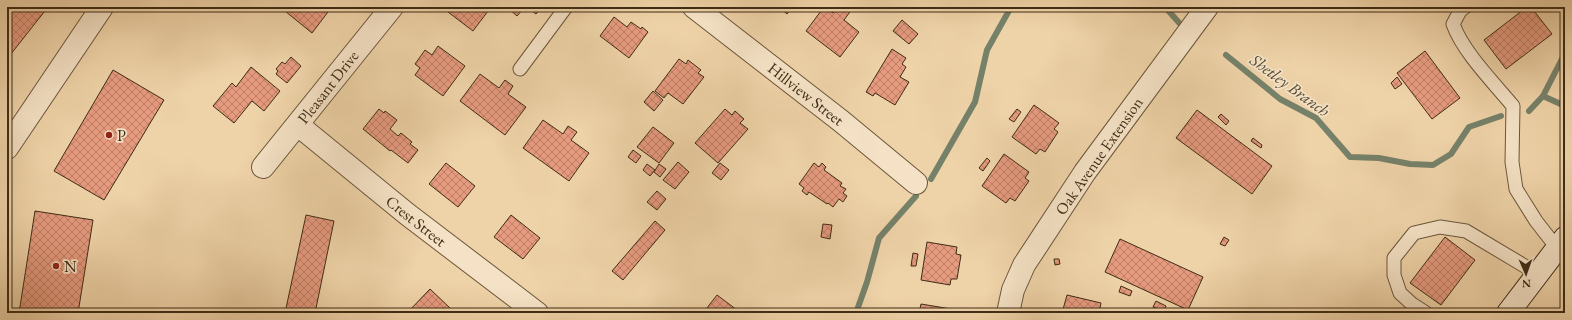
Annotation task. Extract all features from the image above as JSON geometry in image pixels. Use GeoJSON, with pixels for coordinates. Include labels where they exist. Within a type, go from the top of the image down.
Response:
{"type":"FeatureCollection","features":[{"type":"Feature","properties":{"kind":"street"},"geometry":{"type":"LineString","coordinates":[[7,148],[102,7]]}},
{"type":"Feature","properties":{"kind":"street","name":"Pleasant Drive"},"geometry":{"type":"LineString","coordinates":[[263,167],[392,7]]}},
{"type":"Feature","properties":{"kind":"street","name":"Hillview Street"},"geometry":{"type":"LineString","coordinates":[[694,7],[841,121],[916,183]]}},
{"type":"Feature","properties":{"kind":"street","name":"Oak Avenue Extension"},"geometry":{"type":"LineString","coordinates":[[1008,313],[1013,290],[1024,265],[1085,172],[1207,7]]}},
{"type":"Feature","properties":{"kind":"street","name":"Crest Street"},"geometry":{"type":"LineString","coordinates":[[298,125],[407,214],[538,313]]}},
{"type":"Feature","properties":{"kind":"street"},"geometry":{"type":"LineString","coordinates":[[1508,313],[1561,243]]}},
{"type":"Feature","properties":{"kind":"lane"},"geometry":{"type":"LineString","coordinates":[[520,69],[566,7]]}},
{"type":"Feature","properties":{"kind":"lane"},"geometry":{"type":"LineString","coordinates":[[1465,7],[1460,11],[1454,24],[1457,35],[1486,74],[1513,106],[1512,162],[1516,189],[1536,221],[1561,243]]}},
{"type":"Feature","properties":{"kind":"lane"},"geometry":{"type":"LineString","coordinates":[[1426,313],[1412,304],[1400,293],[1394,276],[1394,258],[1414,233],[1440,226],[1466,231],[1538,274]]}},
{"type":"Feature","properties":{"kind":"building"},"geometry":{"type":"Polygon","coordinates":[[[7,7],[48,7],[7,59],[7,7]]]}},
{"type":"Feature","properties":{"kind":"building"},"geometry":{"type":"Polygon","coordinates":[[[280,7],[329,7],[331,8],[312,33],[280,7]]]}},
{"type":"Feature","properties":{"kind":"building"},"geometry":{"type":"Polygon","coordinates":[[[452,7],[491,7],[473,31],[448,12],[452,7]]]}},
{"type":"Feature","properties":{"kind":"building"},"geometry":{"type":"Polygon","coordinates":[[[520,7],[523,9],[517,16],[508,8],[520,7]]]}},
{"type":"Feature","properties":{"kind":"building"},"geometry":{"type":"Polygon","coordinates":[[[527,7],[542,7],[536,14],[527,7]]]}},
{"type":"Feature","properties":{"kind":"building"},"geometry":{"type":"Polygon","coordinates":[[[779,7],[792,7],[787,14],[779,7]]]}},
{"type":"Feature","properties":{"kind":"building"},"geometry":{"type":"Polygon","coordinates":[[[824,7],[833,13],[838,7],[849,7],[852,9],[844,20],[859,32],[840,57],[806,31],[824,7]]]}},
{"type":"Feature","properties":{"kind":"building"},"geometry":{"type":"Polygon","coordinates":[[[1527,7],[1531,7],[1552,34],[1506,69],[1484,40],[1527,7]]]}},
{"type":"Feature","properties":{"kind":"building"},"geometry":{"type":"Polygon","coordinates":[[[614,17],[627,27],[631,22],[641,29],[642,27],[648,32],[629,58],[600,36],[614,17]]]}},
{"type":"Feature","properties":{"kind":"building"},"geometry":{"type":"Polygon","coordinates":[[[902,20],[918,34],[909,44],[893,31],[902,20]]]}},
{"type":"Feature","properties":{"kind":"building"},"geometry":{"type":"Polygon","coordinates":[[[438,46],[465,66],[443,96],[415,75],[420,68],[415,64],[425,50],[432,55],[438,46]]]}},
{"type":"Feature","properties":{"kind":"building"},"geometry":{"type":"Polygon","coordinates":[[[892,49],[906,58],[902,64],[906,67],[900,77],[909,82],[895,105],[875,93],[873,96],[866,92],[892,49]]]}},
{"type":"Feature","properties":{"kind":"building"},"geometry":{"type":"Polygon","coordinates":[[[1425,51],[1460,98],[1432,119],[1397,73],[1425,51]]]}},
{"type":"Feature","properties":{"kind":"building"},"geometry":{"type":"Polygon","coordinates":[[[291,57],[301,66],[287,83],[276,74],[278,71],[276,69],[282,62],[285,64],[291,57]]]}},
{"type":"Feature","properties":{"kind":"building"},"geometry":{"type":"Polygon","coordinates":[[[679,59],[686,64],[688,60],[701,70],[698,73],[704,77],[683,104],[668,93],[664,98],[655,91],[679,59]]]}},
{"type":"Feature","properties":{"kind":"building"},"geometry":{"type":"Polygon","coordinates":[[[251,67],[280,91],[264,111],[252,101],[234,123],[213,106],[232,83],[236,87],[251,67]]]}},
{"type":"Feature","properties":{"kind":"building","name":"P"},"geometry":{"type":"Polygon","coordinates":[[[113,70],[164,100],[104,200],[54,171],[113,70]]]}},
{"type":"Feature","properties":{"kind":"building"},"geometry":{"type":"Polygon","coordinates":[[[480,74],[499,88],[505,80],[513,86],[508,94],[526,107],[505,135],[460,101],[480,74]]]}},
{"type":"Feature","properties":{"kind":"building"},"geometry":{"type":"Polygon","coordinates":[[[1397,77],[1402,84],[1395,89],[1391,83],[1397,77]]]}},
{"type":"Feature","properties":{"kind":"building"},"geometry":{"type":"Polygon","coordinates":[[[653,91],[663,100],[654,111],[644,102],[653,91]]]}},
{"type":"Feature","properties":{"kind":"building"},"geometry":{"type":"Polygon","coordinates":[[[1034,105],[1059,123],[1054,129],[1058,132],[1045,152],[1040,149],[1036,154],[1012,137],[1034,105]]]}},
{"type":"Feature","properties":{"kind":"building"},"geometry":{"type":"Polygon","coordinates":[[[379,109],[384,113],[385,111],[397,120],[390,129],[398,136],[401,133],[412,142],[410,144],[418,150],[408,163],[391,150],[390,151],[363,129],[379,109]]]}},
{"type":"Feature","properties":{"kind":"building"},"geometry":{"type":"Polygon","coordinates":[[[725,109],[732,115],[735,111],[744,119],[740,123],[748,129],[718,163],[695,143],[725,109]]]}},
{"type":"Feature","properties":{"kind":"building"},"geometry":{"type":"Polygon","coordinates":[[[1017,109],[1021,112],[1014,122],[1009,119],[1017,109]]]}},
{"type":"Feature","properties":{"kind":"building"},"geometry":{"type":"Polygon","coordinates":[[[1197,110],[1272,166],[1252,194],[1176,138],[1197,110]]]}},
{"type":"Feature","properties":{"kind":"building"},"geometry":{"type":"Polygon","coordinates":[[[1221,114],[1229,121],[1226,125],[1218,117],[1221,114]]]}},
{"type":"Feature","properties":{"kind":"building"},"geometry":{"type":"Polygon","coordinates":[[[543,120],[563,134],[568,126],[577,132],[571,140],[589,153],[569,181],[523,148],[543,120]]]}},
{"type":"Feature","properties":{"kind":"building"},"geometry":{"type":"Polygon","coordinates":[[[653,127],[674,143],[659,163],[637,147],[653,127]]]}},
{"type":"Feature","properties":{"kind":"building"},"geometry":{"type":"Polygon","coordinates":[[[1253,138],[1262,145],[1261,148],[1251,141],[1253,138]]]}},
{"type":"Feature","properties":{"kind":"building"},"geometry":{"type":"Polygon","coordinates":[[[633,150],[641,156],[636,163],[628,157],[633,150]]]}},
{"type":"Feature","properties":{"kind":"building"},"geometry":{"type":"Polygon","coordinates":[[[1004,154],[1029,172],[1025,178],[1029,181],[1015,201],[1010,198],[1006,203],[982,186],[1004,154]]]}},
{"type":"Feature","properties":{"kind":"building"},"geometry":{"type":"Polygon","coordinates":[[[987,158],[990,161],[983,171],[979,168],[987,158]]]}},
{"type":"Feature","properties":{"kind":"building"},"geometry":{"type":"Polygon","coordinates":[[[678,162],[689,172],[675,189],[663,180],[678,162]]]}},
{"type":"Feature","properties":{"kind":"building"},"geometry":{"type":"Polygon","coordinates":[[[446,163],[475,186],[458,207],[429,184],[446,163]]]}},
{"type":"Feature","properties":{"kind":"building"},"geometry":{"type":"Polygon","coordinates":[[[720,163],[729,170],[721,180],[712,173],[720,163]]]}},
{"type":"Feature","properties":{"kind":"building"},"geometry":{"type":"Polygon","coordinates":[[[814,163],[819,167],[822,163],[826,167],[824,170],[842,183],[840,186],[846,189],[843,193],[847,196],[843,202],[839,199],[833,207],[809,192],[807,195],[802,191],[804,188],[799,184],[814,163]]]}},
{"type":"Feature","properties":{"kind":"building"},"geometry":{"type":"Polygon","coordinates":[[[647,164],[655,170],[650,176],[643,170],[647,164]]]}},
{"type":"Feature","properties":{"kind":"building"},"geometry":{"type":"Polygon","coordinates":[[[659,164],[666,169],[660,177],[654,172],[659,164]]]}},
{"type":"Feature","properties":{"kind":"building"},"geometry":{"type":"Polygon","coordinates":[[[657,191],[666,199],[657,210],[647,202],[657,191]]]}},
{"type":"Feature","properties":{"kind":"building","name":"N"},"geometry":{"type":"Polygon","coordinates":[[[35,211],[93,220],[78,313],[19,313],[35,211]]]}},
{"type":"Feature","properties":{"kind":"building"},"geometry":{"type":"Polygon","coordinates":[[[306,215],[334,221],[315,313],[285,313],[306,215]]]}},
{"type":"Feature","properties":{"kind":"building"},"geometry":{"type":"Polygon","coordinates":[[[511,215],[540,238],[523,259],[494,237],[511,215]]]}},
{"type":"Feature","properties":{"kind":"building"},"geometry":{"type":"Polygon","coordinates":[[[655,221],[665,230],[623,280],[612,271],[655,221]]]}},
{"type":"Feature","properties":{"kind":"building"},"geometry":{"type":"Polygon","coordinates":[[[823,224],[832,225],[830,239],[821,237],[823,224]]]}},
{"type":"Feature","properties":{"kind":"building"},"geometry":{"type":"Polygon","coordinates":[[[1224,237],[1229,240],[1225,246],[1220,244],[1224,237]]]}},
{"type":"Feature","properties":{"kind":"building"},"geometry":{"type":"Polygon","coordinates":[[[1445,237],[1475,260],[1441,305],[1410,283],[1445,237]]]}},
{"type":"Feature","properties":{"kind":"building"},"geometry":{"type":"Polygon","coordinates":[[[1120,239],[1203,277],[1188,310],[1105,272],[1120,239]]]}},
{"type":"Feature","properties":{"kind":"building"},"geometry":{"type":"Polygon","coordinates":[[[927,242],[957,247],[956,254],[961,255],[957,279],[951,279],[950,285],[921,280],[927,242]]]}},
{"type":"Feature","properties":{"kind":"building"},"geometry":{"type":"Polygon","coordinates":[[[913,253],[918,254],[916,266],[911,266],[913,253]]]}},
{"type":"Feature","properties":{"kind":"building"},"geometry":{"type":"Polygon","coordinates":[[[1054,259],[1059,259],[1060,264],[1055,265],[1054,259]]]}},
{"type":"Feature","properties":{"kind":"building"},"geometry":{"type":"Polygon","coordinates":[[[1121,286],[1132,291],[1130,296],[1119,292],[1121,286]]]}},
{"type":"Feature","properties":{"kind":"building"},"geometry":{"type":"Polygon","coordinates":[[[430,289],[451,309],[447,313],[407,313],[430,289]]]}},
{"type":"Feature","properties":{"kind":"building"},"geometry":{"type":"Polygon","coordinates":[[[717,295],[737,310],[735,313],[703,313],[717,295]]]}},
{"type":"Feature","properties":{"kind":"building"},"geometry":{"type":"Polygon","coordinates":[[[1067,295],[1101,303],[1099,313],[1062,313],[1067,295]]]}},
{"type":"Feature","properties":{"kind":"building"},"geometry":{"type":"Polygon","coordinates":[[[1156,301],[1166,306],[1164,311],[1153,307],[1156,301]]]}},
{"type":"Feature","properties":{"kind":"building"},"geometry":{"type":"Polygon","coordinates":[[[921,304],[951,309],[950,313],[919,313],[921,304]]]}},
{"type":"Feature","properties":{"kind":"waterway","name":"Shetley Branch"},"geometry":{"type":"LineString","coordinates":[[931,179],[975,102],[987,50],[1011,7]]}},
{"type":"Feature","properties":{"kind":"waterway","name":"Shetley Branch"},"geometry":{"type":"LineString","coordinates":[[1165,7],[1182,26]]}},
{"type":"Feature","properties":{"kind":"waterway","name":"Shetley Branch"},"geometry":{"type":"LineString","coordinates":[[1529,111],[1543,96],[1565,53]]}},
{"type":"Feature","properties":{"kind":"waterway","name":"Shetley Branch"},"geometry":{"type":"LineString","coordinates":[[1226,55],[1280,99],[1316,118],[1350,157],[1379,158],[1410,164],[1433,165],[1451,154],[1469,127],[1501,116]]}},
{"type":"Feature","properties":{"kind":"waterway"},"geometry":{"type":"LineString","coordinates":[[1543,96],[1565,106]]}},
{"type":"Feature","properties":{"kind":"waterway","name":"Shetley Branch"},"geometry":{"type":"LineString","coordinates":[[856,313],[867,282],[879,238],[916,196]]}},
{"type":"Feature","properties":{"kind":"place","name":"P"},"geometry":{"type":"Point","coordinates":[109,135]}},
{"type":"Feature","properties":{"kind":"place","name":"N"},"geometry":{"type":"Point","coordinates":[56,266]}}]}
